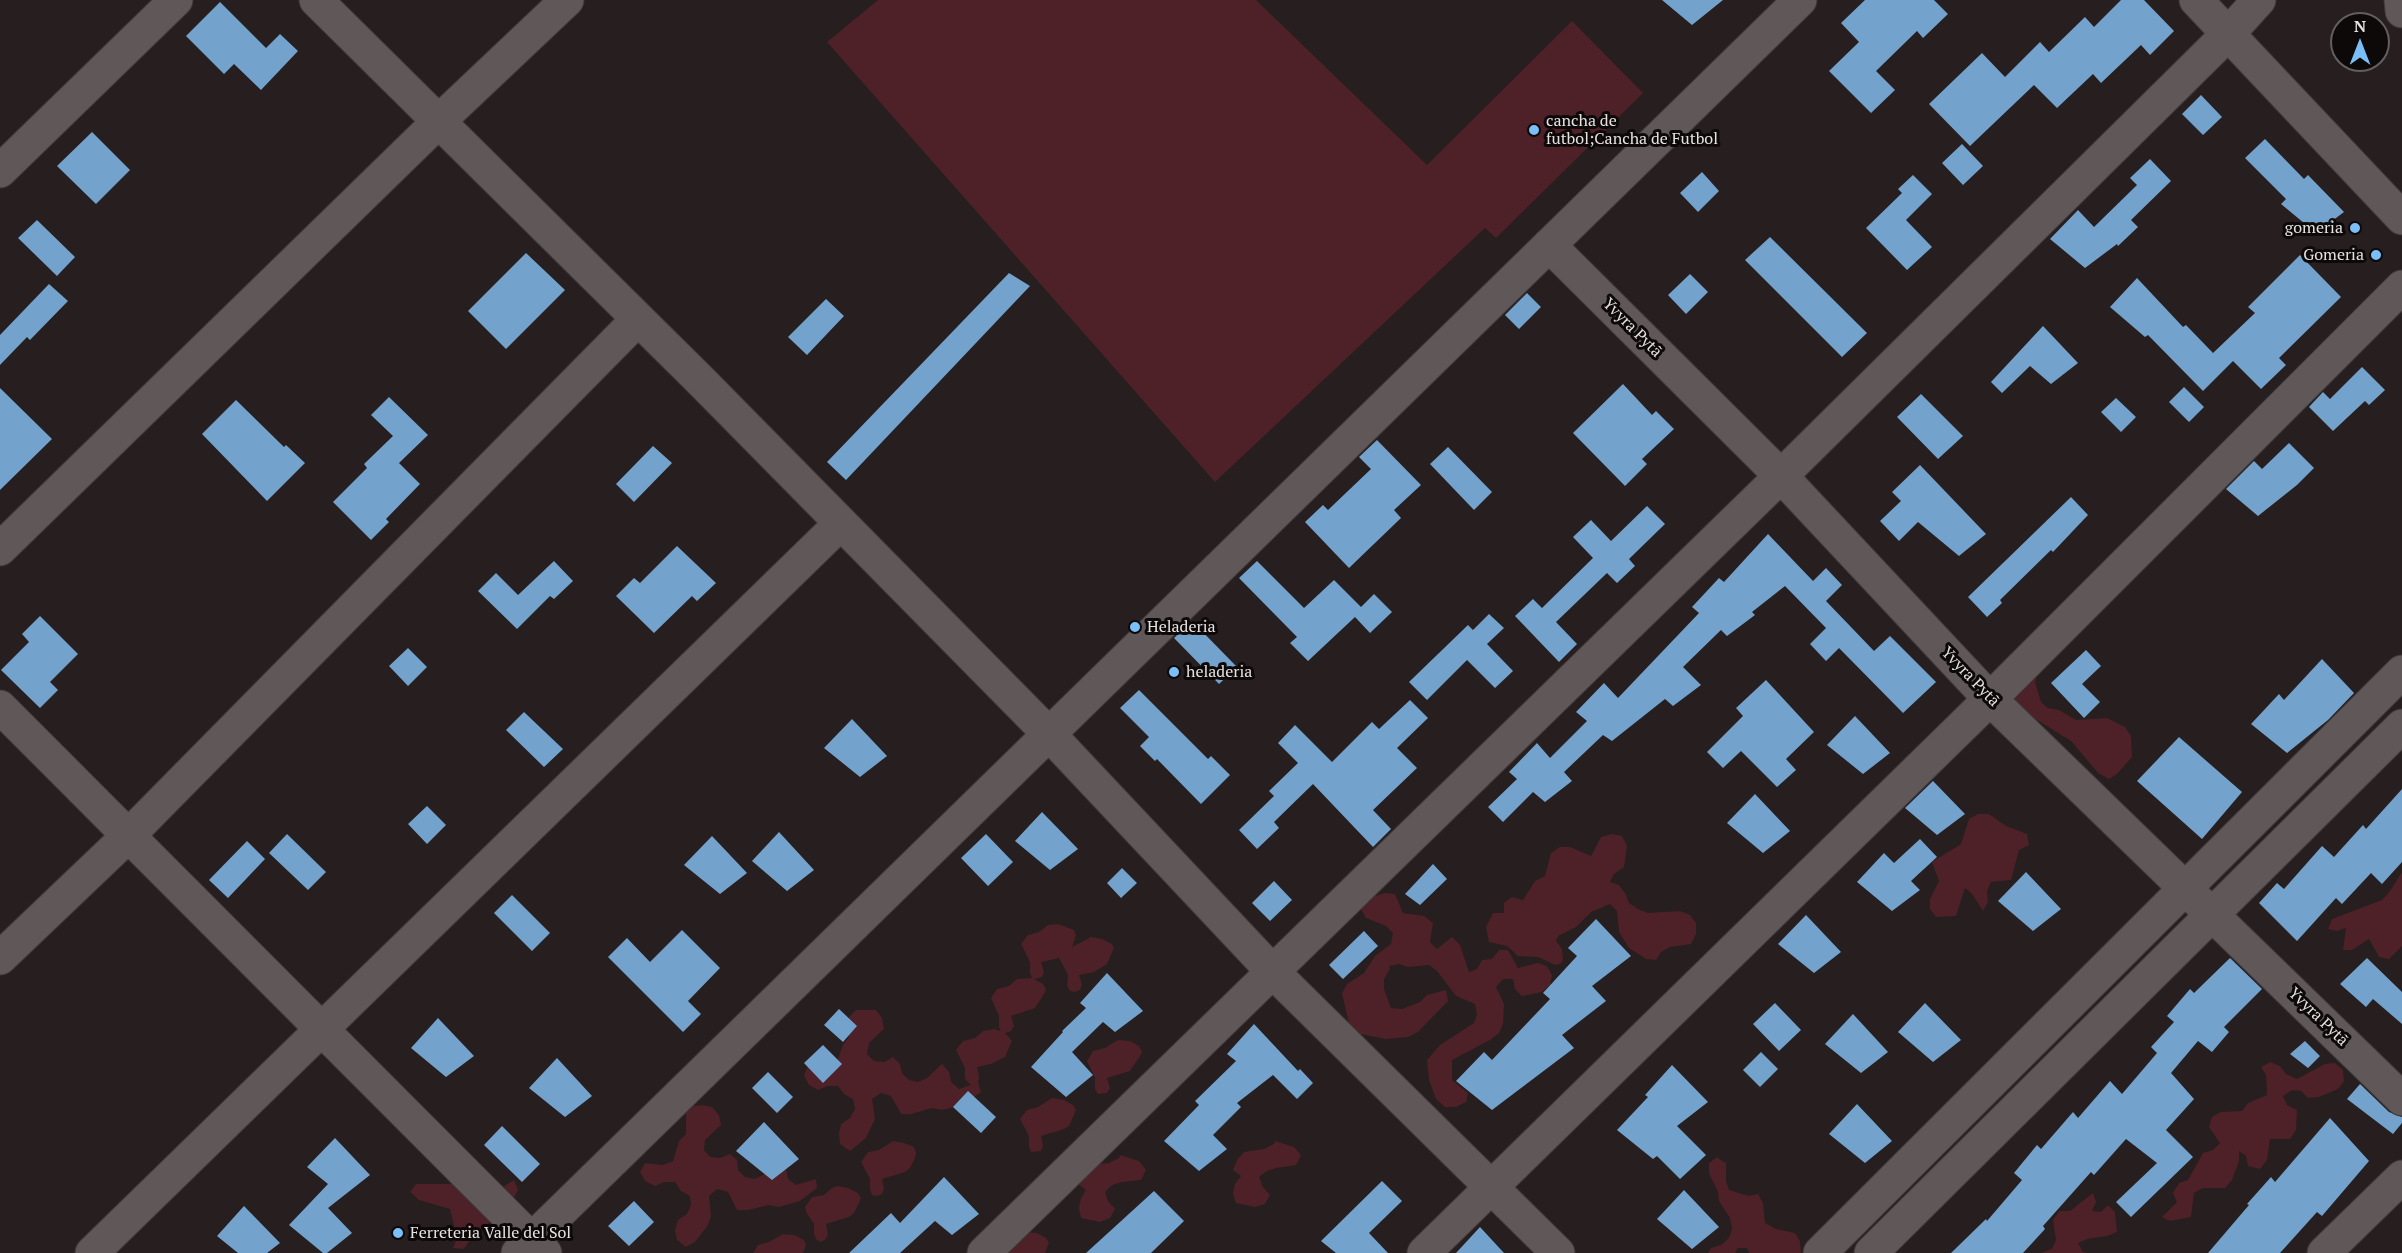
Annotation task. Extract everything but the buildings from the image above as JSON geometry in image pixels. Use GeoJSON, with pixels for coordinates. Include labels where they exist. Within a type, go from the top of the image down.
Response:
{"type":"FeatureCollection","features":[{"type":"Feature","properties":{"kind":"street"},"geometry":{"type":"LineString","coordinates":[[0,171],[176,0]]}},
{"type":"Feature","properties":{"kind":"street"},"geometry":{"type":"LineString","coordinates":[[316,0],[841,523],[1048,733],[1272,971],[1558,1253]]}},
{"type":"Feature","properties":{"kind":"street"},"geometry":{"type":"LineString","coordinates":[[0,549],[438,122],[567,0]]}},
{"type":"Feature","properties":{"kind":"street"},"geometry":{"type":"LineString","coordinates":[[0,707],[321,1029],[532,1249],[1048,733],[1800,0]]}},
{"type":"Feature","properties":{"kind":"street"},"geometry":{"type":"LineString","coordinates":[[2196,0],[2402,218]]}},
{"type":"Feature","properties":{"kind":"street"},"geometry":{"type":"LineString","coordinates":[[984,1253],[1780,476],[2229,33],[2259,0]]}},
{"type":"Feature","properties":{"kind":"street"},"geometry":{"type":"LineString","coordinates":[[2400,0],[2402,11]]}},
{"type":"Feature","properties":{"kind":"street","name":"Yvyra Pytã"},"geometry":{"type":"LineString","coordinates":[[1549,245],[1780,476],[1990,699],[2402,1099]]}},
{"type":"Feature","properties":{"kind":"street"},"geometry":{"type":"LineString","coordinates":[[1424,1253],[1990,699],[2402,287]]}},
{"type":"Feature","properties":{"kind":"street"},"geometry":{"type":"LineString","coordinates":[[0,958],[128,836],[638,319]]}},
{"type":"Feature","properties":{"kind":"street"},"geometry":{"type":"LineString","coordinates":[[92,1253],[841,523]]}},
{"type":"Feature","properties":{"kind":"street"},"geometry":{"type":"LineString","coordinates":[[1821,1253],[2402,672]]}},
{"type":"Feature","properties":{"kind":"street"},"geometry":{"type":"LineString","coordinates":[[1870,1253],[2402,726]]}},
{"type":"Feature","properties":{"kind":"street"},"geometry":{"type":"LineString","coordinates":[[2324,1253],[2402,1177]]}},
{"type":"Feature","properties":{"kind":"shaded area"},"geometry":{"type":"Polygon","coordinates":[[[878,0],[1256,0],[1427,165],[1572,21],[1643,93],[1496,238],[1485,228],[1215,482],[827,42],[878,0]]]}},
{"type":"Feature","properties":{"kind":"shaded area"},"geometry":{"type":"Polygon","coordinates":[[[2038,672],[2035,682],[2041,702],[2048,708],[2059,710],[2076,720],[2107,718],[2125,727],[2131,736],[2132,757],[2117,774],[2109,779],[2098,773],[2071,741],[2018,705],[2013,696],[2038,672]]]}},
{"type":"Feature","properties":{"kind":"shaded area"},"geometry":{"type":"Polygon","coordinates":[[[1978,814],[1989,814],[2006,826],[2027,834],[2029,845],[2019,850],[2011,880],[1991,882],[1987,891],[1988,902],[1983,911],[1972,894],[1965,888],[1956,916],[1936,917],[1930,909],[1930,899],[1939,881],[1932,862],[1961,844],[1969,819],[1978,814]]]}},
{"type":"Feature","properties":{"kind":"shaded area"},"geometry":{"type":"Polygon","coordinates":[[[1612,834],[1622,836],[1627,846],[1624,867],[1614,874],[1610,882],[1619,885],[1629,903],[1638,909],[1648,913],[1680,911],[1690,915],[1696,923],[1696,934],[1691,944],[1670,947],[1661,952],[1656,960],[1646,959],[1629,948],[1619,932],[1617,911],[1610,904],[1591,912],[1576,927],[1558,936],[1556,941],[1562,949],[1563,960],[1560,964],[1555,965],[1538,957],[1518,956],[1507,946],[1489,942],[1486,927],[1493,913],[1504,913],[1504,903],[1512,897],[1523,900],[1535,881],[1545,876],[1551,853],[1560,847],[1570,847],[1591,856],[1601,837],[1612,834]]]}},
{"type":"Feature","properties":{"kind":"shaded area"},"geometry":{"type":"Polygon","coordinates":[[[2402,872],[2402,946],[2389,959],[2379,957],[2369,939],[2352,950],[2343,950],[2346,928],[2337,931],[2328,929],[2332,919],[2382,900],[2402,872]]]}},
{"type":"Feature","properties":{"kind":"shaded area"},"geometry":{"type":"Polygon","coordinates":[[[1385,893],[1395,894],[1403,913],[1424,916],[1433,923],[1430,942],[1437,949],[1452,937],[1460,945],[1469,972],[1477,969],[1482,960],[1492,959],[1499,950],[1508,950],[1518,968],[1538,963],[1547,966],[1552,975],[1550,985],[1542,992],[1522,996],[1515,989],[1513,979],[1503,979],[1496,987],[1504,1004],[1503,1024],[1499,1033],[1452,1060],[1452,1080],[1468,1093],[1466,1102],[1456,1107],[1445,1107],[1436,1099],[1429,1080],[1427,1060],[1440,1045],[1474,1023],[1477,1014],[1475,1004],[1456,996],[1437,971],[1429,965],[1408,967],[1399,964],[1389,966],[1390,969],[1384,979],[1384,989],[1391,1008],[1402,1009],[1420,1002],[1427,995],[1446,990],[1448,1001],[1418,1032],[1408,1037],[1386,1039],[1355,1033],[1349,1024],[1342,993],[1347,984],[1364,973],[1375,956],[1391,944],[1393,933],[1386,926],[1366,918],[1361,909],[1365,899],[1385,893]]]}},
{"type":"Feature","properties":{"kind":"shaded area"},"geometry":{"type":"Polygon","coordinates":[[[1058,924],[1074,930],[1076,935],[1072,947],[1091,937],[1112,944],[1114,948],[1107,964],[1094,972],[1079,975],[1082,985],[1080,990],[1075,992],[1070,991],[1067,986],[1068,975],[1059,958],[1041,962],[1044,972],[1042,977],[1034,979],[1043,984],[1046,989],[1044,994],[1035,1008],[1011,1016],[1014,1026],[1011,1031],[1005,1033],[1012,1041],[1005,1057],[991,1064],[977,1067],[981,1092],[963,1105],[942,1110],[932,1108],[911,1114],[901,1114],[891,1096],[881,1093],[872,1099],[875,1119],[866,1138],[850,1151],[840,1144],[841,1124],[850,1118],[855,1109],[853,1099],[844,1094],[838,1086],[827,1086],[818,1090],[809,1085],[804,1075],[808,1066],[836,1064],[843,1045],[849,1037],[849,1017],[856,1010],[876,1010],[882,1018],[884,1029],[869,1043],[867,1054],[874,1061],[884,1062],[893,1057],[909,1080],[918,1082],[927,1078],[942,1064],[949,1072],[951,1082],[959,1089],[971,1085],[965,1079],[965,1068],[956,1050],[963,1041],[975,1038],[983,1031],[994,1029],[1001,1031],[999,1016],[991,998],[997,989],[1009,986],[1017,979],[1032,978],[1030,962],[1021,944],[1028,935],[1039,932],[1048,925],[1058,924]]]}},
{"type":"Feature","properties":{"kind":"shaded area"},"geometry":{"type":"Polygon","coordinates":[[[1118,1040],[1130,1041],[1139,1046],[1142,1052],[1130,1071],[1107,1078],[1110,1088],[1107,1093],[1098,1094],[1095,1089],[1095,1078],[1087,1061],[1093,1051],[1105,1048],[1118,1040]]]}},
{"type":"Feature","properties":{"kind":"shaded area"},"geometry":{"type":"Polygon","coordinates":[[[2270,1062],[2280,1066],[2286,1074],[2297,1079],[2325,1064],[2335,1063],[2343,1070],[2344,1081],[2338,1089],[2319,1097],[2308,1098],[2301,1091],[2292,1090],[2283,1096],[2287,1105],[2297,1110],[2296,1130],[2290,1139],[2270,1139],[2267,1160],[2260,1169],[2248,1166],[2246,1156],[2239,1151],[2239,1161],[2232,1180],[2225,1188],[2203,1188],[2194,1193],[2191,1217],[2170,1221],[2162,1217],[2177,1202],[2173,1193],[2179,1183],[2188,1180],[2203,1153],[2213,1150],[2220,1143],[2209,1127],[2212,1117],[2221,1112],[2242,1111],[2248,1103],[2267,1095],[2266,1075],[2261,1067],[2270,1062]]]}},
{"type":"Feature","properties":{"kind":"shaded area"},"geometry":{"type":"Polygon","coordinates":[[[1052,1098],[1064,1100],[1073,1105],[1076,1110],[1069,1126],[1041,1136],[1043,1146],[1041,1151],[1031,1152],[1029,1136],[1020,1119],[1027,1110],[1038,1107],[1052,1098]]]}},
{"type":"Feature","properties":{"kind":"shaded area"},"geometry":{"type":"Polygon","coordinates":[[[693,1106],[712,1107],[719,1115],[721,1125],[705,1140],[704,1150],[710,1157],[720,1158],[730,1154],[737,1160],[738,1170],[745,1177],[754,1179],[763,1175],[770,1167],[786,1169],[788,1179],[796,1185],[816,1179],[817,1188],[800,1201],[779,1207],[769,1205],[748,1210],[737,1210],[728,1192],[717,1189],[709,1196],[711,1216],[708,1225],[695,1242],[686,1247],[677,1240],[675,1230],[678,1220],[687,1214],[691,1205],[690,1196],[681,1191],[675,1182],[664,1182],[655,1186],[645,1181],[640,1172],[645,1163],[663,1165],[673,1161],[679,1141],[686,1134],[686,1113],[693,1106]]]}},
{"type":"Feature","properties":{"kind":"shaded area"},"geometry":{"type":"Polygon","coordinates":[[[893,1141],[914,1147],[915,1158],[905,1172],[882,1179],[884,1189],[882,1194],[872,1195],[870,1179],[861,1162],[868,1152],[879,1150],[893,1141]]]}},
{"type":"Feature","properties":{"kind":"shaded area"},"geometry":{"type":"Polygon","coordinates":[[[1275,1141],[1294,1147],[1301,1155],[1296,1165],[1276,1168],[1259,1177],[1263,1187],[1270,1195],[1265,1204],[1255,1207],[1236,1203],[1233,1194],[1235,1184],[1241,1176],[1233,1170],[1237,1160],[1244,1152],[1264,1149],[1274,1144],[1275,1141]]]}},
{"type":"Feature","properties":{"kind":"shaded area"},"geometry":{"type":"Polygon","coordinates":[[[1120,1155],[1139,1161],[1146,1170],[1141,1180],[1112,1185],[1105,1192],[1108,1201],[1115,1209],[1110,1218],[1100,1222],[1081,1218],[1079,1208],[1086,1190],[1078,1184],[1099,1164],[1109,1163],[1119,1158],[1120,1155]]]}},
{"type":"Feature","properties":{"kind":"shaded area"},"geometry":{"type":"Polygon","coordinates":[[[1717,1157],[1725,1163],[1726,1161],[1726,1181],[1729,1190],[1749,1196],[1758,1194],[1763,1203],[1765,1223],[1776,1229],[1795,1233],[1800,1241],[1801,1253],[1749,1253],[1747,1248],[1738,1248],[1735,1253],[1708,1253],[1711,1248],[1721,1245],[1729,1238],[1732,1229],[1730,1218],[1719,1201],[1718,1192],[1709,1173],[1709,1163],[1717,1157]]]}},
{"type":"Feature","properties":{"kind":"shaded area"},"geometry":{"type":"Polygon","coordinates":[[[514,1180],[518,1190],[513,1199],[485,1227],[476,1231],[464,1249],[453,1248],[457,1238],[450,1209],[419,1200],[410,1192],[416,1184],[462,1184],[493,1193],[514,1180]]]}},
{"type":"Feature","properties":{"kind":"shaded area"},"geometry":{"type":"Polygon","coordinates":[[[837,1186],[858,1193],[861,1198],[854,1213],[849,1217],[826,1224],[828,1234],[821,1242],[814,1235],[814,1224],[805,1207],[812,1197],[824,1195],[837,1186]]]}},
{"type":"Feature","properties":{"kind":"shaded area"},"geometry":{"type":"Polygon","coordinates":[[[2093,1193],[2096,1202],[2092,1211],[2101,1212],[2108,1205],[2115,1212],[2117,1232],[2078,1243],[2083,1252],[2087,1253],[2041,1253],[2052,1249],[2056,1240],[2053,1220],[2059,1211],[2070,1211],[2093,1193]]]}},
{"type":"Feature","properties":{"kind":"shaded area"},"geometry":{"type":"Polygon","coordinates":[[[1026,1232],[1037,1233],[1046,1238],[1049,1243],[1045,1253],[994,1253],[1026,1232]]]}},
{"type":"Feature","properties":{"kind":"shaded area"},"geometry":{"type":"Polygon","coordinates":[[[783,1234],[794,1235],[804,1240],[806,1245],[803,1253],[753,1253],[758,1245],[783,1234]]]}},
{"type":"Feature","properties":{"kind":"place","name":"cancha de futbol;Cancha de Futbol"},"geometry":{"type":"Point","coordinates":[1534,130]}},
{"type":"Feature","properties":{"kind":"place","name":"gomeria"},"geometry":{"type":"Point","coordinates":[2355,228]}},
{"type":"Feature","properties":{"kind":"place","name":"Gomeria"},"geometry":{"type":"Point","coordinates":[2376,255]}},
{"type":"Feature","properties":{"kind":"place","name":"Heladeria"},"geometry":{"type":"Point","coordinates":[1135,627]}},
{"type":"Feature","properties":{"kind":"place","name":"heladeria"},"geometry":{"type":"Point","coordinates":[1174,672]}},
{"type":"Feature","properties":{"kind":"place","name":"Ferreteria Valle del Sol"},"geometry":{"type":"Point","coordinates":[398,1233]}}]}
